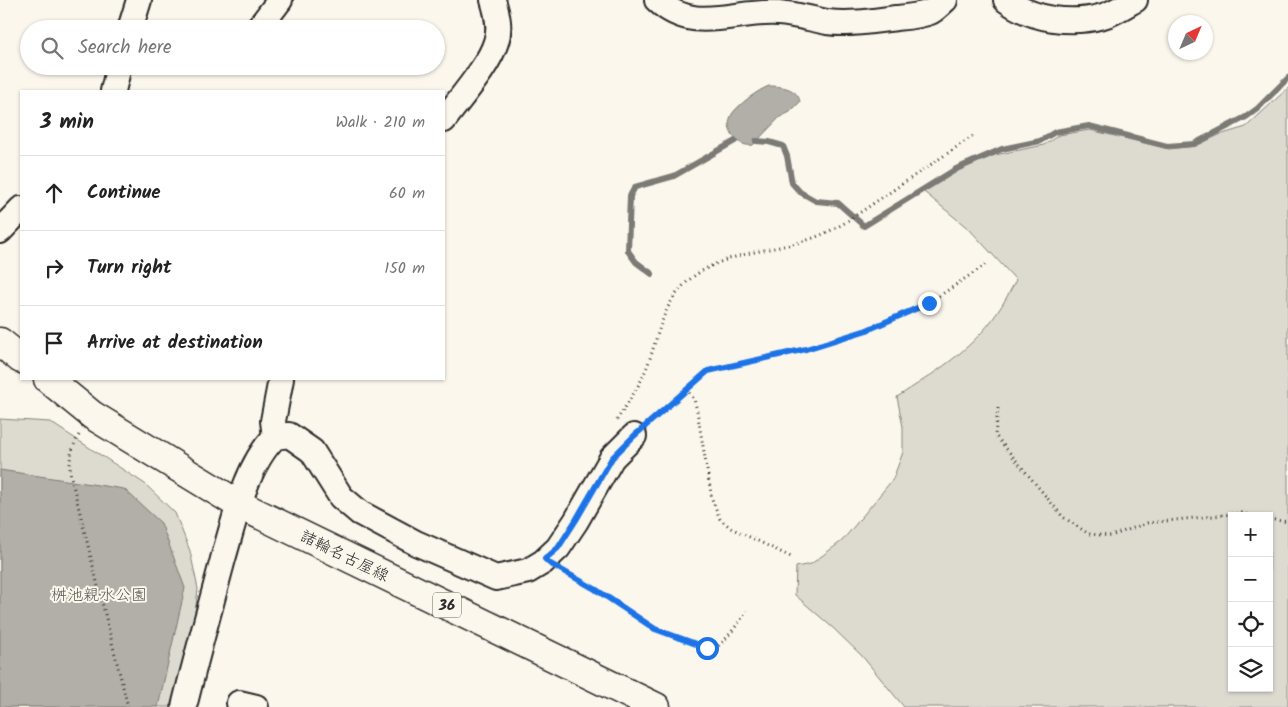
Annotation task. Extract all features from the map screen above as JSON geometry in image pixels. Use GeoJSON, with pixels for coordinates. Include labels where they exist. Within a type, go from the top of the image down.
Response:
{"type":"FeatureCollection","features":[{"type":"Feature","properties":{"kind":"main road"},"geometry":{"type":"LineString","coordinates":[[0,342],[20,357]]}},
{"type":"Feature","properties":{"kind":"main road","name":"諸輪名古屋線"},"geometry":{"type":"LineString","coordinates":[[49,380],[92,416],[238,504],[656,707]]}},
{"type":"Feature","properties":{"kind":"street"},"geometry":{"type":"LineString","coordinates":[[132,20],[138,0]]}},
{"type":"Feature","properties":{"kind":"street"},"geometry":{"type":"LineString","coordinates":[[265,20],[280,0]]}},
{"type":"Feature","properties":{"kind":"street"},"geometry":{"type":"LineString","coordinates":[[445,119],[482,69],[497,42],[498,18],[493,0]]}},
{"type":"Feature","properties":{"kind":"street"},"geometry":{"type":"LineString","coordinates":[[657,0],[682,16],[706,20],[756,13],[778,13],[803,16],[827,22],[856,23],[931,12],[945,0]]}},
{"type":"Feature","properties":{"kind":"street"},"geometry":{"type":"LineString","coordinates":[[1006,0],[1017,8],[1040,16],[1070,22],[1104,16],[1135,0]]}},
{"type":"Feature","properties":{"kind":"street"},"geometry":{"type":"LineString","coordinates":[[113,90],[117,75]]}},
{"type":"Feature","properties":{"kind":"street"},"geometry":{"type":"LineString","coordinates":[[0,231],[20,210]]}},
{"type":"Feature","properties":{"kind":"street"},"geometry":{"type":"LineString","coordinates":[[275,437],[272,421],[281,380]]}},
{"type":"Feature","properties":{"kind":"street"},"geometry":{"type":"LineString","coordinates":[[184,707],[238,504],[264,451],[275,437],[289,435],[312,452],[341,497],[360,514],[416,543],[496,578],[528,571],[558,548],[572,528],[612,458],[624,430]]}},
{"type":"Feature","properties":{"kind":"path"},"geometry":{"type":"LineString","coordinates":[[624,430],[667,308],[678,292],[693,277],[717,263],[741,255],[823,235],[843,224],[976,134]]}},
{"type":"Feature","properties":{"kind":"path"},"geometry":{"type":"LineString","coordinates":[[624,430],[686,389],[708,371],[768,359],[867,330],[929,303],[988,263]]}},
{"type":"Feature","properties":{"kind":"path"},"geometry":{"type":"LineString","coordinates":[[686,389],[694,399],[712,499],[720,520],[731,528],[791,557]]}},
{"type":"Feature","properties":{"kind":"path"},"geometry":{"type":"LineString","coordinates":[[998,408],[995,434],[1063,517],[1089,534],[1111,536],[1146,523],[1228,514]]}},
{"type":"Feature","properties":{"kind":"path"},"geometry":{"type":"LineString","coordinates":[[92,416],[72,446],[69,463],[128,707]]}},
{"type":"Feature","properties":{"kind":"path"},"geometry":{"type":"LineString","coordinates":[[1273,520],[1288,522]]}},
{"type":"Feature","properties":{"kind":"path"},"geometry":{"type":"LineString","coordinates":[[545,559],[595,589],[655,629],[707,648],[715,648],[720,644],[747,611]]}},
{"type":"Feature","properties":{"kind":"green space"},"geometry":{"type":"Polygon","coordinates":[[[1288,88],[1288,707],[904,707],[862,656],[795,595],[796,567],[811,564],[842,541],[893,479],[903,452],[903,427],[897,397],[964,350],[997,313],[1016,280],[970,230],[924,192],[960,170],[995,155],[1044,145],[1059,135],[1090,130],[1169,149],[1196,146],[1219,135],[1246,127],[1288,88]]]}},
{"type":"Feature","properties":{"kind":"green space","name":"桝池親水公園"},"geometry":{"type":"Polygon","coordinates":[[[0,419],[50,422],[145,484],[175,513],[190,551],[198,589],[193,630],[175,707],[0,707],[0,419]]]}},
{"type":"Feature","properties":{"kind":"shaded area"},"geometry":{"type":"Polygon","coordinates":[[[769,86],[784,87],[792,91],[799,97],[800,102],[790,112],[780,117],[753,145],[742,144],[730,131],[729,126],[732,114],[749,98],[769,86]]]}},
{"type":"Feature","properties":{"kind":"shaded area","name":"桝池親水公園"},"geometry":{"type":"Polygon","coordinates":[[[0,470],[124,489],[161,523],[185,588],[158,707],[0,707],[0,470]]]}},
{"type":"Feature","properties":{"kind":"waterway"},"geometry":{"type":"LineString","coordinates":[[756,141],[783,146],[787,156],[792,183],[800,192],[816,201],[838,203],[864,226],[956,169],[1002,149],[1040,141],[1055,132],[1089,126],[1167,146],[1194,144],[1246,117],[1257,109],[1288,78]]}},
{"type":"Feature","properties":{"kind":"waterway"},"geometry":{"type":"LineString","coordinates":[[652,274],[636,262],[628,251],[630,196],[635,187],[674,176],[735,141]]}},
{"type":"Feature","properties":{"kind":"route"},"geometry":{"type":"LineString","coordinates":[[707,648],[655,629],[595,589],[545,559],[558,548],[612,458],[634,436],[708,371],[806,349],[867,330],[929,303]]}}]}
